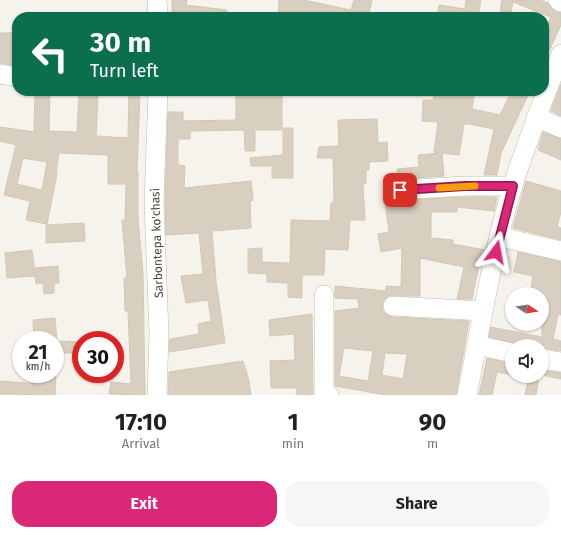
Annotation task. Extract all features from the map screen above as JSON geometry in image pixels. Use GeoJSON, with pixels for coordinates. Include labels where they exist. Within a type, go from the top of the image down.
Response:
{"type":"FeatureCollection","features":[{"type":"Feature","properties":{"kind":"street"},"geometry":{"type":"LineString","coordinates":[[158,0],[158,12]]}},
{"type":"Feature","properties":{"kind":"street"},"geometry":{"type":"LineString","coordinates":[[549,84],[561,54]]}},
{"type":"Feature","properties":{"kind":"street"},"geometry":{"type":"LineString","coordinates":[[0,74],[12,75]]}},
{"type":"Feature","properties":{"kind":"street","name":"Sarbontepa ko'chasi"},"geometry":{"type":"LineString","coordinates":[[157,395],[159,335],[154,201],[158,96]]}},
{"type":"Feature","properties":{"kind":"street"},"geometry":{"type":"LineString","coordinates":[[467,395],[483,311],[513,186],[544,96]]}},
{"type":"Feature","properties":{"kind":"street"},"geometry":{"type":"LineString","coordinates":[[536,117],[561,128]]}},
{"type":"Feature","properties":{"kind":"street"},"geometry":{"type":"LineString","coordinates":[[400,190],[465,186],[513,186]]}},
{"type":"Feature","properties":{"kind":"street"},"geometry":{"type":"LineString","coordinates":[[500,237],[561,251]]}},
{"type":"Feature","properties":{"kind":"street"},"geometry":{"type":"LineString","coordinates":[[324,295],[324,394],[329,395]]}},
{"type":"Feature","properties":{"kind":"street"},"geometry":{"type":"LineString","coordinates":[[393,306],[483,311]]}},
{"type":"Feature","properties":{"kind":"street"},"geometry":{"type":"LineString","coordinates":[[477,346],[505,352]]}},
{"type":"Feature","properties":{"kind":"street"},"geometry":{"type":"LineString","coordinates":[[549,360],[561,362]]}},
{"type":"Feature","properties":{"kind":"building"},"geometry":{"type":"Polygon","coordinates":[[[172,0],[187,0],[186,5],[227,10],[227,12],[172,12],[172,0]]]}},
{"type":"Feature","properties":{"kind":"building"},"geometry":{"type":"Polygon","coordinates":[[[279,0],[304,0],[351,10],[354,0],[372,0],[369,12],[278,12],[279,0]]]}},
{"type":"Feature","properties":{"kind":"building"},"geometry":{"type":"Polygon","coordinates":[[[466,0],[481,0],[479,12],[438,12],[439,5],[465,9],[466,0]]]}},
{"type":"Feature","properties":{"kind":"building"},"geometry":{"type":"Polygon","coordinates":[[[502,0],[540,0],[548,3],[555,11],[561,13],[561,25],[549,51],[549,22],[551,17],[549,16],[549,12],[538,12],[513,2],[511,12],[500,11],[502,0]]]}},
{"type":"Feature","properties":{"kind":"building"},"geometry":{"type":"Polygon","coordinates":[[[0,33],[12,33],[12,65],[0,63],[0,33]]]}},
{"type":"Feature","properties":{"kind":"building"},"geometry":{"type":"Polygon","coordinates":[[[561,84],[561,116],[551,111],[561,84]]]}},
{"type":"Feature","properties":{"kind":"building"},"geometry":{"type":"Polygon","coordinates":[[[35,96],[50,96],[49,131],[77,132],[79,96],[98,96],[96,136],[128,138],[129,96],[140,96],[137,172],[138,218],[143,273],[145,395],[109,394],[111,383],[131,384],[128,311],[125,311],[124,278],[127,278],[122,220],[125,220],[126,184],[108,184],[108,155],[59,153],[57,174],[47,224],[26,220],[30,201],[4,195],[16,145],[0,141],[0,127],[34,132],[35,96]],[[23,158],[17,184],[42,190],[47,162],[23,158]]]}},
{"type":"Feature","properties":{"kind":"building"},"geometry":{"type":"Polygon","coordinates":[[[236,96],[282,96],[282,130],[255,130],[255,151],[245,151],[244,130],[190,131],[190,139],[178,139],[178,165],[185,166],[184,188],[251,181],[253,200],[250,201],[251,228],[212,231],[216,281],[225,343],[169,352],[170,339],[199,334],[198,324],[211,321],[208,300],[186,303],[181,276],[203,274],[199,233],[166,235],[165,201],[168,112],[183,112],[183,121],[236,120],[236,96]]]}},
{"type":"Feature","properties":{"kind":"building"},"geometry":{"type":"Polygon","coordinates":[[[433,96],[474,96],[472,109],[500,115],[510,96],[528,96],[501,153],[497,175],[484,175],[494,129],[464,124],[459,155],[442,153],[444,176],[398,179],[397,169],[419,167],[418,155],[440,153],[434,152],[438,122],[422,121],[423,100],[433,100],[433,96]]]}},
{"type":"Feature","properties":{"kind":"building"},"geometry":{"type":"Polygon","coordinates":[[[377,119],[378,143],[387,142],[388,161],[369,162],[369,170],[366,170],[366,184],[363,184],[365,220],[350,220],[348,250],[325,249],[324,275],[302,275],[302,298],[288,297],[288,283],[267,282],[267,274],[248,273],[248,249],[262,248],[262,262],[290,263],[291,220],[330,221],[331,203],[334,202],[333,158],[317,158],[319,147],[339,146],[338,120],[377,119]]]}},
{"type":"Feature","properties":{"kind":"building"},"geometry":{"type":"Polygon","coordinates":[[[283,128],[293,128],[293,178],[272,178],[272,166],[251,166],[250,158],[283,155],[283,128]]]}},
{"type":"Feature","properties":{"kind":"building"},"geometry":{"type":"Polygon","coordinates":[[[543,132],[561,139],[561,160],[538,150],[543,132]]]}},
{"type":"Feature","properties":{"kind":"building"},"geometry":{"type":"Polygon","coordinates":[[[526,181],[561,191],[561,212],[557,227],[561,228],[561,240],[513,228],[526,181]]]}},
{"type":"Feature","properties":{"kind":"building"},"geometry":{"type":"Polygon","coordinates":[[[497,197],[494,211],[457,207],[457,212],[431,212],[431,238],[453,240],[453,244],[485,250],[482,261],[480,260],[472,299],[457,299],[464,267],[420,258],[420,296],[388,296],[384,300],[382,306],[383,311],[392,317],[469,321],[456,395],[386,395],[335,386],[335,311],[359,308],[358,299],[335,298],[335,286],[386,291],[386,286],[401,287],[402,248],[381,252],[378,234],[389,232],[385,201],[497,197]],[[344,348],[339,376],[368,381],[373,351],[344,348]],[[385,353],[382,375],[403,379],[407,354],[385,353]]]}},
{"type":"Feature","properties":{"kind":"building"},"geometry":{"type":"Polygon","coordinates":[[[84,223],[85,241],[46,243],[46,225],[84,223]]]}},
{"type":"Feature","properties":{"kind":"building"},"geometry":{"type":"Polygon","coordinates":[[[32,250],[34,268],[58,266],[59,283],[54,283],[54,293],[44,294],[43,283],[36,284],[35,276],[7,278],[5,253],[32,250]]]}},
{"type":"Feature","properties":{"kind":"building"},"geometry":{"type":"Polygon","coordinates":[[[518,252],[561,262],[561,315],[558,314],[553,339],[561,341],[561,351],[549,349],[549,339],[505,339],[505,341],[489,337],[491,327],[505,330],[505,331],[542,337],[542,331],[549,331],[549,287],[531,287],[533,276],[514,272],[518,252]]]}},
{"type":"Feature","properties":{"kind":"building"},"geometry":{"type":"Polygon","coordinates":[[[312,314],[313,395],[297,395],[297,388],[271,388],[270,361],[295,360],[294,334],[270,336],[269,320],[312,314]]]}},
{"type":"Feature","properties":{"kind":"building"},"geometry":{"type":"Polygon","coordinates":[[[55,318],[56,331],[34,331],[33,320],[55,318]]]}},
{"type":"Feature","properties":{"kind":"building"},"geometry":{"type":"Polygon","coordinates":[[[64,341],[72,342],[72,353],[64,353],[64,341]]]}},
{"type":"Feature","properties":{"kind":"building"},"geometry":{"type":"Polygon","coordinates":[[[487,358],[505,362],[505,374],[497,372],[492,395],[479,395],[487,358]]]}},
{"type":"Feature","properties":{"kind":"building"},"geometry":{"type":"Polygon","coordinates":[[[243,361],[249,381],[251,395],[168,395],[169,372],[243,361]]]}},
{"type":"Feature","properties":{"kind":"building"},"geometry":{"type":"Polygon","coordinates":[[[549,371],[561,373],[561,379],[549,376],[549,371]]]}},
{"type":"Feature","properties":{"kind":"building"},"geometry":{"type":"Polygon","coordinates":[[[0,381],[38,384],[56,383],[55,395],[0,394],[0,381]]]}},
{"type":"Feature","properties":{"kind":"building"},"geometry":{"type":"Polygon","coordinates":[[[528,383],[538,383],[536,395],[525,395],[528,383]]]}},
{"type":"Feature","properties":{"kind":"slow traffic"},"geometry":{"type":"LineString","coordinates":[[439,188],[475,186]]}},
{"type":"Feature","properties":{"kind":"route"},"geometry":{"type":"LineString","coordinates":[[400,190],[465,186],[513,186],[496,252]]}}]}
